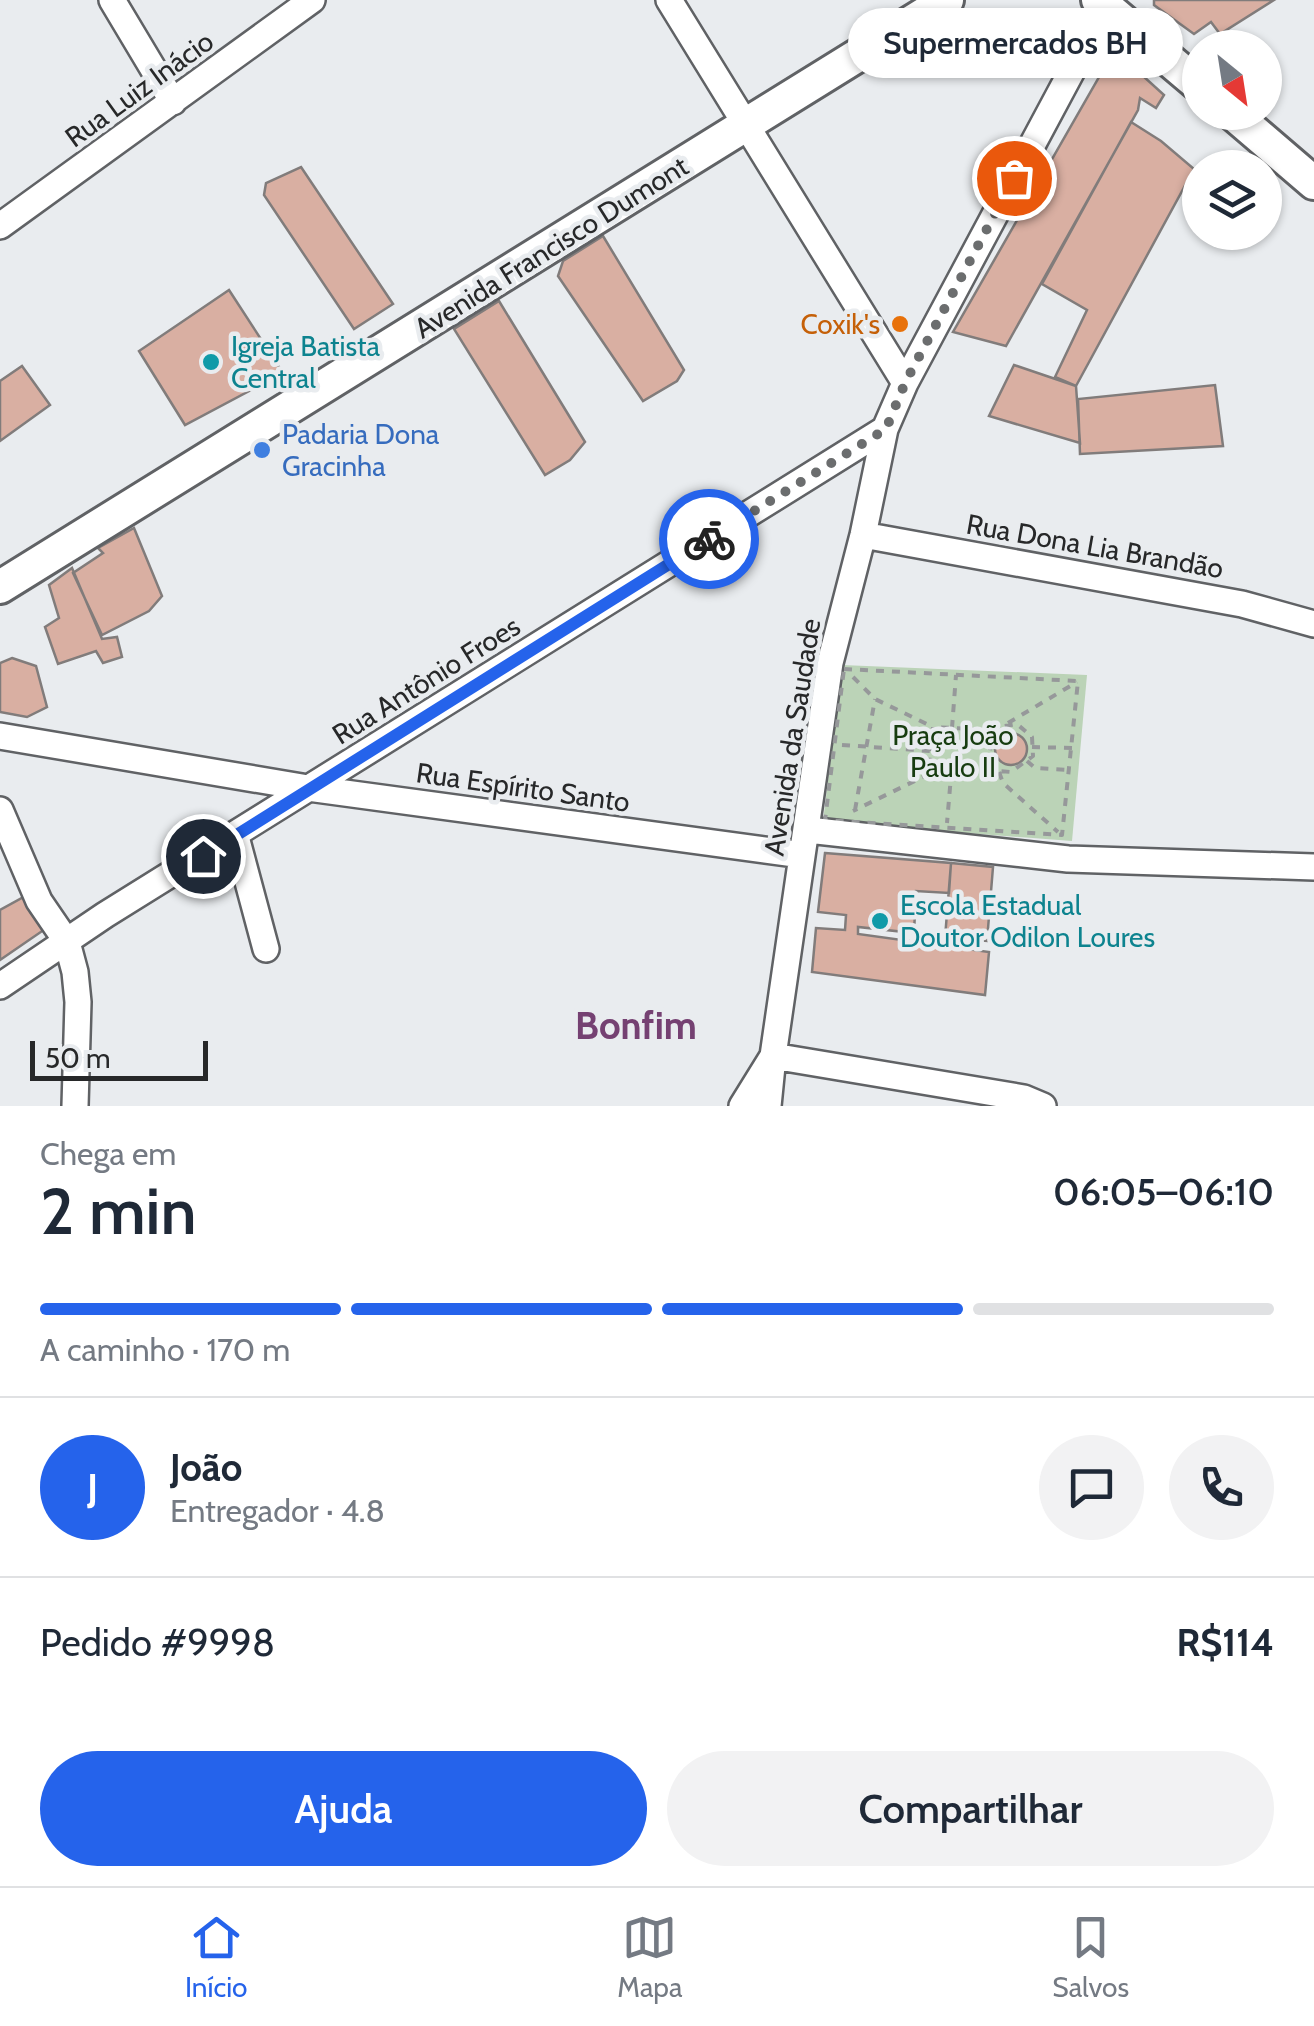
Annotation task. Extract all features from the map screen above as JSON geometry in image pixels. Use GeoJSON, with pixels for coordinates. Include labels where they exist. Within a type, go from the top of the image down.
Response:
{"type":"FeatureCollection","features":[{"type":"Feature","properties":{"kind":"street"},"geometry":{"type":"LineString","coordinates":[[112,0],[173,102]]}},
{"type":"Feature","properties":{"kind":"street","name":"Rua Luiz Inácio"},"geometry":{"type":"LineString","coordinates":[[5,214],[173,102],[312,0]]}},
{"type":"Feature","properties":{"kind":"street"},"geometry":{"type":"LineString","coordinates":[[669,0],[905,383]]}},
{"type":"Feature","properties":{"kind":"street","name":"Avenida Francisco Dumont"},"geometry":{"type":"LineString","coordinates":[[0,586],[948,0]]}},
{"type":"Feature","properties":{"kind":"street"},"geometry":{"type":"LineString","coordinates":[[1102,4],[1182,71]]}},
{"type":"Feature","properties":{"kind":"street","name":"Avenida da Saudade"},"geometry":{"type":"LineString","coordinates":[[742,1106],[773,1056],[827,744],[830,663],[886,429],[905,383],[1102,4]]}},
{"type":"Feature","properties":{"kind":"street"},"geometry":{"type":"LineString","coordinates":[[1252,130],[1314,183]]}},
{"type":"Feature","properties":{"kind":"street","name":"Rua Antônio Froes"},"geometry":{"type":"LineString","coordinates":[[0,986],[105,915],[886,429]]}},
{"type":"Feature","properties":{"kind":"street","name":"Rua Dona Lia Brandão"},"geometry":{"type":"LineString","coordinates":[[863,536],[1242,604],[1314,624]]}},
{"type":"Feature","properties":{"kind":"street","name":"Rua Espírito Santo"},"geometry":{"type":"LineString","coordinates":[[0,736],[308,788],[1068,859],[1314,868]]}},
{"type":"Feature","properties":{"kind":"street"},"geometry":{"type":"LineString","coordinates":[[0,810],[40,901],[67,942],[78,1002],[75,1106]]}},
{"type":"Feature","properties":{"kind":"street"},"geometry":{"type":"LineString","coordinates":[[236,837],[266,949]]}},
{"type":"Feature","properties":{"kind":"street"},"geometry":{"type":"LineString","coordinates":[[768,1106],[773,1056],[1024,1098],[1043,1106]]}},
{"type":"Feature","properties":{"kind":"path"},"geometry":{"type":"LineString","coordinates":[[812,835],[844,669]]}},
{"type":"Feature","properties":{"kind":"path"},"geometry":{"type":"LineString","coordinates":[[844,669],[1078,681]]}},
{"type":"Feature","properties":{"kind":"path"},"geometry":{"type":"LineString","coordinates":[[812,835],[928,774],[987,778],[993,730],[933,727],[876,698],[844,669]]}},
{"type":"Feature","properties":{"kind":"path"},"geometry":{"type":"LineString","coordinates":[[952,728],[956,674]]}},
{"type":"Feature","properties":{"kind":"path"},"geometry":{"type":"LineString","coordinates":[[992,733],[1078,681]]}},
{"type":"Feature","properties":{"kind":"path"},"geometry":{"type":"LineString","coordinates":[[1062,835],[1078,681]]}},
{"type":"Feature","properties":{"kind":"path"},"geometry":{"type":"LineString","coordinates":[[855,810],[876,698]]}},
{"type":"Feature","properties":{"kind":"path"},"geometry":{"type":"LineString","coordinates":[[999,771],[1011,772],[1032,756],[1032,737],[1018,724],[1004,726]]}},
{"type":"Feature","properties":{"kind":"path"},"geometry":{"type":"LineString","coordinates":[[928,774],[933,727]]}},
{"type":"Feature","properties":{"kind":"path"},"geometry":{"type":"LineString","coordinates":[[827,744],[931,752]]}},
{"type":"Feature","properties":{"kind":"path"},"geometry":{"type":"LineString","coordinates":[[1032,747],[1072,748]]}},
{"type":"Feature","properties":{"kind":"path"},"geometry":{"type":"LineString","coordinates":[[988,760],[1003,782],[1062,835]]}},
{"type":"Feature","properties":{"kind":"path"},"geometry":{"type":"LineString","coordinates":[[1027,762],[1035,768],[1069,770]]}},
{"type":"Feature","properties":{"kind":"path"},"geometry":{"type":"LineString","coordinates":[[947,828],[951,776]]}},
{"type":"Feature","properties":{"kind":"path"},"geometry":{"type":"LineString","coordinates":[[812,835],[947,828],[1062,835]]}},
{"type":"Feature","properties":{"kind":"green space","name":"Praça João Paulo II"},"geometry":{"type":"Polygon","coordinates":[[[842,665],[1087,675],[1072,841],[823,822],[842,665]]]}},
{"type":"Feature","properties":{"kind":"building"},"geometry":{"type":"Polygon","coordinates":[[[1154,0],[1274,0],[1226,30],[1217,30],[1211,22],[1200,30],[1188,30],[1154,5],[1154,0]]]}},
{"type":"Feature","properties":{"kind":"building"},"geometry":{"type":"Polygon","coordinates":[[[1121,56],[1164,95],[1156,108],[1140,98],[1138,110],[1006,346],[953,332],[1110,58],[1121,56]]]}},
{"type":"Feature","properties":{"kind":"building"},"geometry":{"type":"Polygon","coordinates":[[[1131,122],[1182,159],[1182,191],[1076,386],[1055,377],[1087,310],[1042,284],[1131,122]]]}},
{"type":"Feature","properties":{"kind":"building"},"geometry":{"type":"Polygon","coordinates":[[[301,167],[393,304],[354,329],[264,195],[266,183],[301,167]]]}},
{"type":"Feature","properties":{"kind":"building"},"geometry":{"type":"Polygon","coordinates":[[[603,236],[684,370],[677,381],[643,401],[558,276],[563,261],[603,236]]]}},
{"type":"Feature","properties":{"kind":"building","name":"Igreja Batista Central"},"geometry":{"type":"Polygon","coordinates":[[[229,290],[283,373],[185,425],[139,351],[229,290]]]}},
{"type":"Feature","properties":{"kind":"building"},"geometry":{"type":"Polygon","coordinates":[[[499,301],[585,442],[570,460],[545,475],[454,329],[499,301]]]}},
{"type":"Feature","properties":{"kind":"building"},"geometry":{"type":"Polygon","coordinates":[[[1014,365],[1076,386],[1080,443],[989,416],[1014,365]]]}},
{"type":"Feature","properties":{"kind":"building"},"geometry":{"type":"Polygon","coordinates":[[[22,366],[50,405],[0,441],[0,381],[22,366]]]}},
{"type":"Feature","properties":{"kind":"building"},"geometry":{"type":"Polygon","coordinates":[[[1215,385],[1223,446],[1080,454],[1078,399],[1215,385]]]}},
{"type":"Feature","properties":{"kind":"building"},"geometry":{"type":"Polygon","coordinates":[[[134,528],[162,596],[149,611],[102,635],[73,573],[103,553],[98,548],[134,528]]]}},
{"type":"Feature","properties":{"kind":"building"},"geometry":{"type":"Polygon","coordinates":[[[72,568],[102,639],[117,637],[122,657],[103,663],[96,651],[58,664],[45,627],[59,618],[49,585],[72,568]]]}},
{"type":"Feature","properties":{"kind":"building"},"geometry":{"type":"Polygon","coordinates":[[[12,658],[36,666],[47,707],[27,717],[0,712],[0,663],[12,658]]]}},
{"type":"Feature","properties":{"kind":"building"},"geometry":{"type":"Polygon","coordinates":[[[1011,733],[1022,738],[1027,749],[1022,760],[1011,765],[1000,760],[995,749],[1000,738],[1011,733]]]}},
{"type":"Feature","properties":{"kind":"building","name":"Escola Estadual Doutor Odilon Loures"},"geometry":{"type":"Polygon","coordinates":[[[825,853],[951,863],[949,893],[916,891],[914,933],[858,927],[858,934],[989,952],[985,995],[812,972],[816,928],[845,930],[846,915],[818,912],[825,853]]]}},
{"type":"Feature","properties":{"kind":"building"},"geometry":{"type":"Polygon","coordinates":[[[951,863],[993,867],[987,941],[945,938],[951,863]]]}},
{"type":"Feature","properties":{"kind":"building"},"geometry":{"type":"Polygon","coordinates":[[[31,893],[51,925],[0,960],[0,910],[31,893]]]}},
{"type":"Feature","properties":{"kind":"way so far"},"geometry":{"type":"LineString","coordinates":[[709,539],[886,429],[905,383],[1014,178]]}},
{"type":"Feature","properties":{"kind":"place","name":"Supermercados BH"},"geometry":{"type":"Point","coordinates":[1014,178]}},
{"type":"Feature","properties":{"kind":"place","name":"Coxik's"},"geometry":{"type":"Point","coordinates":[900,324]}},
{"type":"Feature","properties":{"kind":"place","name":"Igreja Batista Central"},"geometry":{"type":"Point","coordinates":[211,362]}},
{"type":"Feature","properties":{"kind":"place","name":"Padaria Dona Gracinha"},"geometry":{"type":"Point","coordinates":[262,450]}},
{"type":"Feature","properties":{"kind":"place","name":"Escola Estadual Doutor Odilon Loures"},"geometry":{"type":"Point","coordinates":[880,921]}},
{"type":"Feature","properties":{"kind":"district","name":"Bonfim"},"geometry":{"type":"Point","coordinates":[636,1025]}},
{"type":"Feature","properties":{"kind":"route"},"geometry":{"type":"LineString","coordinates":[[203,856],[709,539]]}}]}
